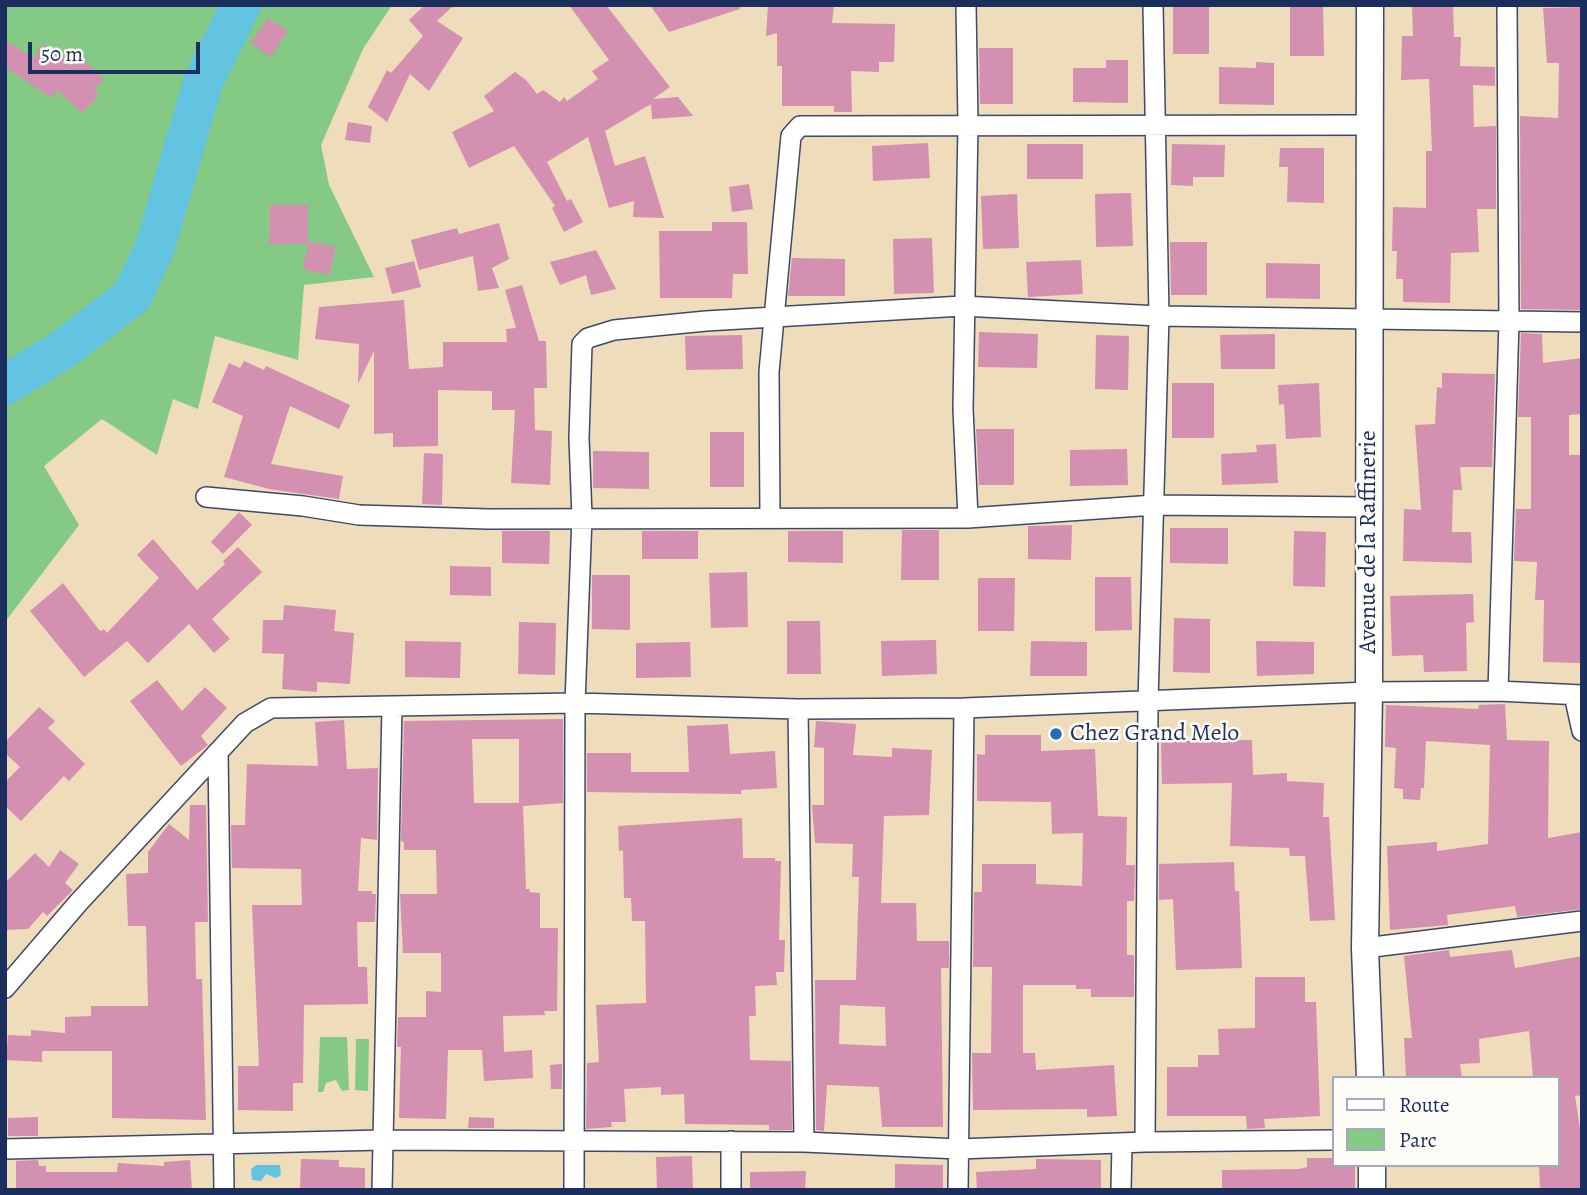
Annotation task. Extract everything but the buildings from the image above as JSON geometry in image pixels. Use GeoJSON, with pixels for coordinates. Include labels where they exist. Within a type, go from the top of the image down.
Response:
{"type":"FeatureCollection","features":[{"type":"Feature","properties":{"kind":"street"},"geometry":{"type":"LineString","coordinates":[[966,5],[968,124],[962,306],[962,409],[968,518]]}},
{"type":"Feature","properties":{"kind":"street"},"geometry":{"type":"LineString","coordinates":[[1145,1142],[1148,702],[1159,316],[1153,124],[1153,5]]}},
{"type":"Feature","properties":{"kind":"street","name":"Avenue de la Raffinerie"},"geometry":{"type":"LineString","coordinates":[[1370,5],[1369,692],[1365,948],[1370,1076]]}},
{"type":"Feature","properties":{"kind":"street"},"geometry":{"type":"LineString","coordinates":[[1498,691],[1509,321],[1507,5]]}},
{"type":"Feature","properties":{"kind":"street"},"geometry":{"type":"LineString","coordinates":[[770,517],[769,372],[773,316],[793,131],[800,126],[1369,125]]}},
{"type":"Feature","properties":{"kind":"street"},"geometry":{"type":"LineString","coordinates":[[574,1190],[575,703],[582,517],[579,438],[582,344],[588,338],[614,330],[773,316],[962,306],[1159,316],[1582,322]]}},
{"type":"Feature","properties":{"kind":"street"},"geometry":{"type":"LineString","coordinates":[[206,497],[303,506],[359,515],[488,519],[968,518],[1155,505],[1369,507]]}},
{"type":"Feature","properties":{"kind":"street"},"geometry":{"type":"LineString","coordinates":[[5,988],[79,902],[245,723],[271,708],[575,703],[798,709],[964,708],[1369,692],[1498,691],[1578,695],[1582,730]]}},
{"type":"Feature","properties":{"kind":"street"},"geometry":{"type":"LineString","coordinates":[[382,1190],[392,707]]}},
{"type":"Feature","properties":{"kind":"street"},"geometry":{"type":"LineString","coordinates":[[958,1190],[964,708]]}},
{"type":"Feature","properties":{"kind":"street"},"geometry":{"type":"LineString","coordinates":[[798,709],[804,1142]]}},
{"type":"Feature","properties":{"kind":"street"},"geometry":{"type":"LineString","coordinates":[[218,752],[224,1190]]}},
{"type":"Feature","properties":{"kind":"street"},"geometry":{"type":"LineString","coordinates":[[1365,948],[1582,921]]}},
{"type":"Feature","properties":{"kind":"street"},"geometry":{"type":"LineString","coordinates":[[5,1149],[382,1140],[804,1142],[959,1149],[1145,1142],[1332,1140]]}},
{"type":"Feature","properties":{"kind":"street"},"geometry":{"type":"LineString","coordinates":[[731,1142],[731,1190]]}},
{"type":"Feature","properties":{"kind":"street"},"geometry":{"type":"LineString","coordinates":[[1121,1190],[1122,1144]]}},
{"type":"Feature","properties":{"kind":"street"},"geometry":{"type":"LineString","coordinates":[[1372,1167],[1372,1190]]}},
{"type":"Feature","properties":{"kind":"green space"},"geometry":{"type":"Polygon","coordinates":[[[5,5],[392,5],[363,49],[321,145],[329,185],[374,277],[304,285],[298,360],[215,336],[198,409],[173,399],[157,455],[102,419],[44,466],[79,525],[5,622],[5,5]]]}},
{"type":"Feature","properties":{"kind":"green space"},"geometry":{"type":"Polygon","coordinates":[[[320,1037],[347,1037],[349,1090],[342,1091],[336,1080],[326,1083],[323,1092],[318,1092],[320,1037]]]}},
{"type":"Feature","properties":{"kind":"green space"},"geometry":{"type":"Polygon","coordinates":[[[356,1039],[369,1039],[368,1091],[355,1090],[356,1039]]]}},
{"type":"Feature","properties":{"kind":"water"},"geometry":{"type":"Polygon","coordinates":[[[256,1165],[280,1165],[281,1175],[276,1178],[266,1174],[261,1181],[252,1180],[251,1169],[256,1165]]]}},
{"type":"Feature","properties":{"kind":"waterway"},"geometry":{"type":"LineString","coordinates":[[5,385],[65,348],[132,296],[155,247],[203,82],[241,5]]}},
{"type":"Feature","properties":{"kind":"place","name":"Chez Grand Melo"},"geometry":{"type":"Point","coordinates":[1056,734]}}]}
